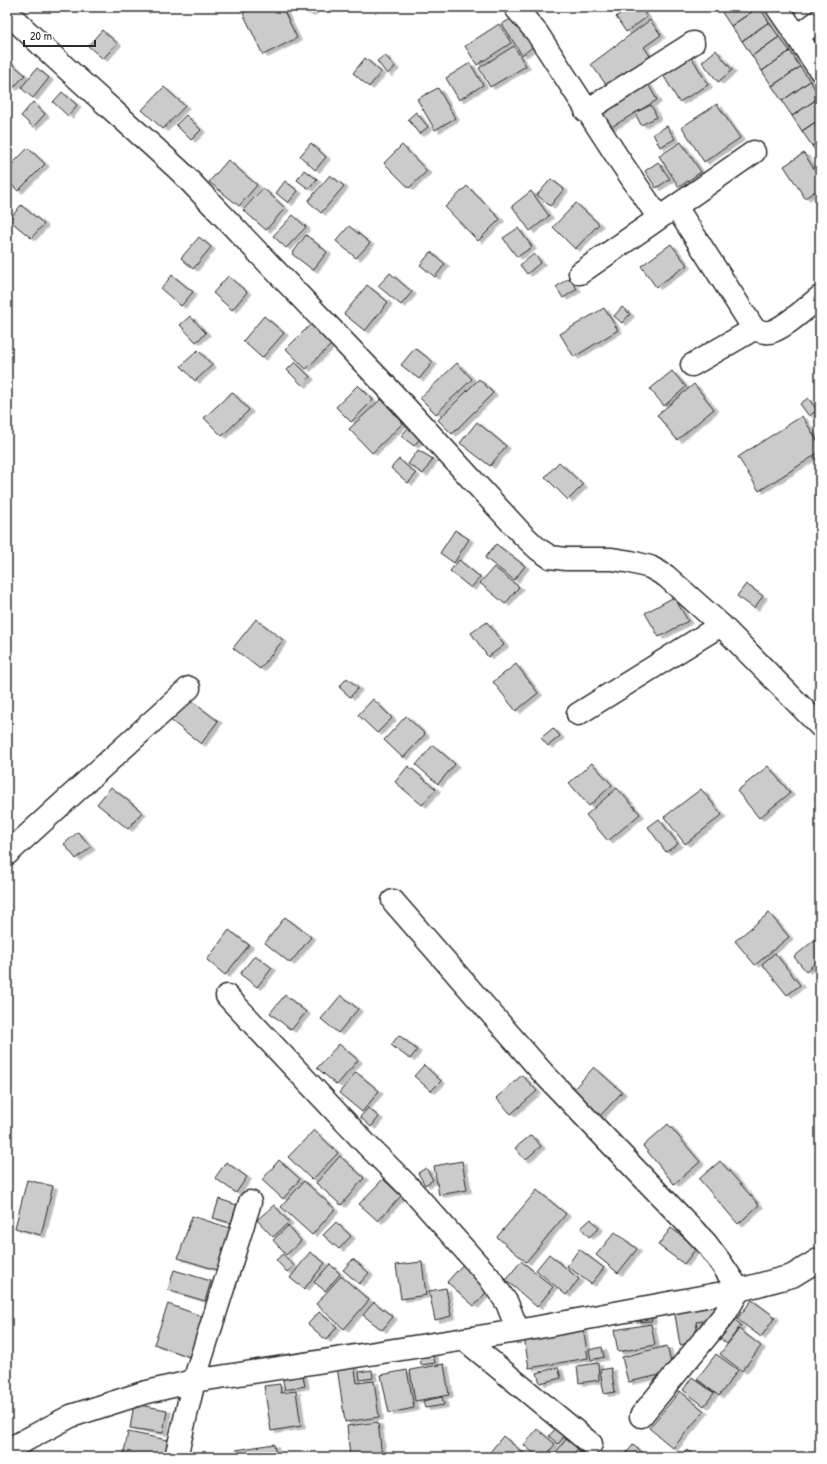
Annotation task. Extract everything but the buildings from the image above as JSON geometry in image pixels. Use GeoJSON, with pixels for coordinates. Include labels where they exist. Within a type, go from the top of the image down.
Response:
{"type":"FeatureCollection","features":[{"type":"Feature","properties":{"kind":"street"},"geometry":{"type":"LineString","coordinates":[[515,7],[538,33],[560,66],[586,111],[667,212],[754,329],[761,332],[769,332],[778,328],[790,321],[820,297]]}},
{"type":"Feature","properties":{"kind":"street"},"geometry":{"type":"LineString","coordinates":[[777,7],[820,70]]}},
{"type":"Feature","properties":{"kind":"street"},"geometry":{"type":"LineString","coordinates":[[7,12],[68,71],[181,172],[386,386],[522,534],[538,549],[550,557],[566,560],[612,559],[631,562],[650,568],[666,576],[721,625],[820,726]]}},
{"type":"Feature","properties":{"kind":"street"},"geometry":{"type":"LineString","coordinates":[[797,36],[820,20]]}},
{"type":"Feature","properties":{"kind":"street"},"geometry":{"type":"LineString","coordinates":[[586,111],[693,43]]}},
{"type":"Feature","properties":{"kind":"street"},"geometry":{"type":"LineString","coordinates":[[580,273],[754,152]]}},
{"type":"Feature","properties":{"kind":"street"},"geometry":{"type":"LineString","coordinates":[[692,365],[754,329]]}},
{"type":"Feature","properties":{"kind":"street"},"geometry":{"type":"LineString","coordinates":[[578,714],[721,625]]}},
{"type":"Feature","properties":{"kind":"street"},"geometry":{"type":"LineString","coordinates":[[7,854],[189,688]]}},
{"type":"Feature","properties":{"kind":"street"},"geometry":{"type":"LineString","coordinates":[[393,901],[543,1073],[706,1243],[739,1290]]}},
{"type":"Feature","properties":{"kind":"street"},"geometry":{"type":"LineString","coordinates":[[227,996],[367,1145],[409,1187],[489,1277],[507,1303],[518,1331]]}},
{"type":"Feature","properties":{"kind":"street"},"geometry":{"type":"LineString","coordinates":[[176,1457],[194,1381],[250,1202]]}},
{"type":"Feature","properties":{"kind":"street"},"geometry":{"type":"LineString","coordinates":[[7,1450],[71,1416],[194,1381],[518,1331],[739,1290],[792,1276],[820,1259]]}},
{"type":"Feature","properties":{"kind":"street"},"geometry":{"type":"LineString","coordinates":[[640,1416],[726,1314],[739,1290]]}},
{"type":"Feature","properties":{"kind":"street"},"geometry":{"type":"LineString","coordinates":[[464,1339],[591,1444]]}}]}
